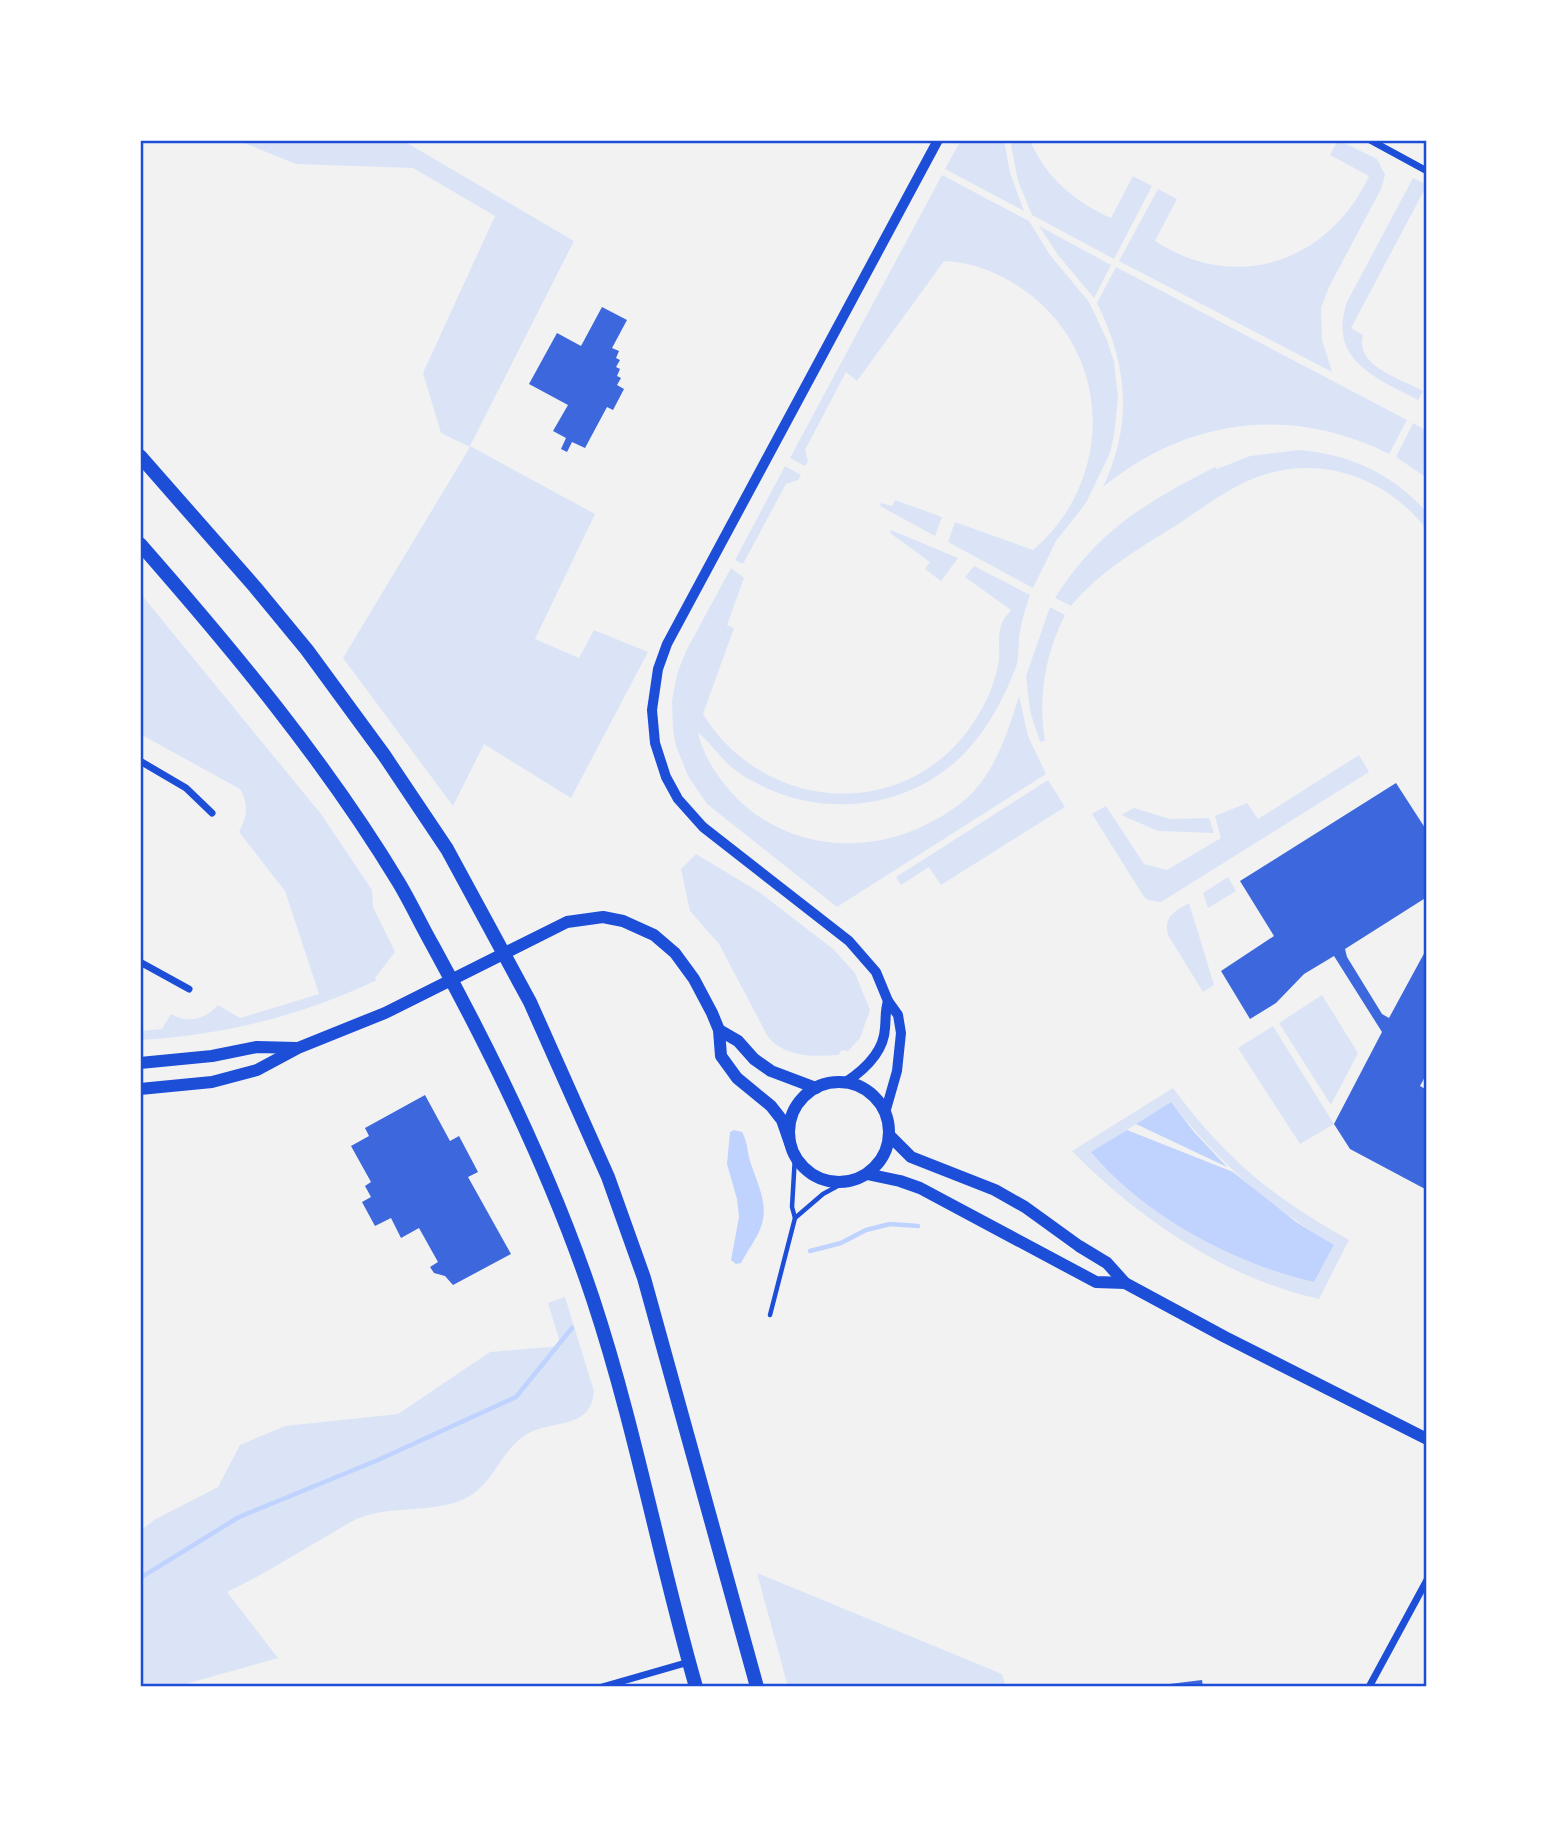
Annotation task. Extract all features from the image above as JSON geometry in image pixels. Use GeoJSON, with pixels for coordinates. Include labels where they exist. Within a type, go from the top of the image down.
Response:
{"type":"FeatureCollection","features":[{"type":"Feature","properties":{"kind":"highway"},"geometry":{"type":"LineString","coordinates":[[140,456],[255,587],[340,694],[447,849],[505,953],[553,1050],[626,1226],[644,1278],[757,1687]]}},
{"type":"Feature","properties":{"kind":"highway"},"geometry":{"type":"LineString","coordinates":[[140,544],[224,642],[342,797],[400,885],[475,1023],[542,1168],[592,1298],[631,1429],[696,1687]]}},
{"type":"Feature","properties":{"kind":"main road"},"geometry":{"type":"LineString","coordinates":[[140,1089],[202,1083],[257,1070],[298,1048],[363,1022],[567,922],[603,918],[623,921],[654,935],[675,953],[694,979],[719,1030],[721,1056],[737,1078],[771,1105],[782,1120],[790,1143],[795,1156],[803,1168],[834,1183],[867,1174],[886,1150],[889,1135],[885,1113],[876,1098],[862,1088],[846,1083],[831,1083],[816,1088],[803,1098],[794,1111],[789,1127],[790,1143]]}},
{"type":"Feature","properties":{"kind":"main road"},"geometry":{"type":"LineString","coordinates":[[719,1030],[738,1041],[754,1059],[771,1071],[816,1088]]}},
{"type":"Feature","properties":{"kind":"main road"},"geometry":{"type":"LineString","coordinates":[[140,1063],[212,1056],[257,1047],[298,1048]]}},
{"type":"Feature","properties":{"kind":"main road"},"geometry":{"type":"LineString","coordinates":[[889,1135],[912,1157],[995,1190],[1025,1207],[1107,1263],[1125,1283],[1427,1439]]}},
{"type":"Feature","properties":{"kind":"main road"},"geometry":{"type":"LineString","coordinates":[[867,1174],[919,1188],[1096,1282],[1125,1283]]}},
{"type":"Feature","properties":{"kind":"street"},"geometry":{"type":"LineString","coordinates":[[885,1113],[897,1071],[901,1033],[898,1016],[876,972],[857,948],[703,827],[686,809],[671,788],[661,765],[653,734],[652,710],[658,669],[667,645],[938,140]]}},
{"type":"Feature","properties":{"kind":"street"},"geometry":{"type":"LineString","coordinates":[[1370,140],[1427,171]]}},
{"type":"Feature","properties":{"kind":"street"},"geometry":{"type":"LineString","coordinates":[[140,761],[186,788],[212,813]]}},
{"type":"Feature","properties":{"kind":"street"},"geometry":{"type":"LineString","coordinates":[[140,962],[189,989]]}},
{"type":"Feature","properties":{"kind":"street"},"geometry":{"type":"LineString","coordinates":[[846,1083],[873,1059],[881,1044],[888,1000]]}},
{"type":"Feature","properties":{"kind":"street"},"geometry":{"type":"LineString","coordinates":[[1369,1687],[1426,1585]]}},
{"type":"Feature","properties":{"kind":"street"},"geometry":{"type":"LineString","coordinates":[[602,1687],[689,1662]]}},
{"type":"Feature","properties":{"kind":"lane"},"geometry":{"type":"LineString","coordinates":[[770,1315],[795,1218],[792,1207],[795,1156]]}},
{"type":"Feature","properties":{"kind":"lane"},"geometry":{"type":"LineString","coordinates":[[795,1218],[823,1194],[845,1182]]}},
{"type":"Feature","properties":{"kind":"shaded area"},"geometry":{"type":"Polygon","coordinates":[[[237,140],[402,140],[574,241],[470,446],[595,514],[535,639],[579,658],[594,630],[648,652],[571,798],[484,744],[453,806],[343,658],[470,447],[441,433],[423,373],[495,216],[413,168],[296,164],[237,140]]]}},
{"type":"Feature","properties":{"kind":"shaded area"},"geometry":{"type":"Polygon","coordinates":[[[961,140],[1004,140],[1010,173],[1024,211],[945,169],[961,140]]]}},
{"type":"Feature","properties":{"kind":"shaded area"},"geometry":{"type":"Polygon","coordinates":[[[1010,140],[1030,140],[1044,166],[1063,187],[1085,204],[1111,218],[1133,176],[1152,186],[1114,259],[1032,215],[1018,181],[1010,140]]]}},
{"type":"Feature","properties":{"kind":"shaded area"},"geometry":{"type":"Polygon","coordinates":[[[1338,140],[1377,159],[1385,175],[1381,189],[1329,287],[1321,308],[1322,340],[1332,372],[1119,261],[1158,189],[1177,199],[1155,241],[1186,257],[1217,265],[1248,266],[1277,261],[1305,248],[1330,230],[1352,206],[1369,176],[1330,155],[1338,140]]]}},
{"type":"Feature","properties":{"kind":"shaded area"},"geometry":{"type":"Polygon","coordinates":[[[942,175],[1029,221],[1050,255],[1089,302],[1114,362],[1118,398],[1110,453],[1086,503],[1056,541],[1033,588],[948,542],[955,522],[1033,550],[1059,522],[1078,490],[1089,456],[1093,420],[1088,385],[1076,351],[1056,320],[1028,293],[1009,281],[978,267],[944,261],[857,381],[846,372],[805,450],[808,462],[805,466],[790,458],[942,175]]]}},
{"type":"Feature","properties":{"kind":"shaded area"},"geometry":{"type":"Polygon","coordinates":[[[1413,178],[1427,185],[1351,328],[1363,335],[1362,346],[1372,363],[1423,391],[1418,400],[1386,384],[1359,365],[1344,339],[1343,322],[1347,302],[1413,178]]]}},
{"type":"Feature","properties":{"kind":"shaded area"},"geometry":{"type":"Polygon","coordinates":[[[1039,226],[1111,265],[1094,298],[1058,255],[1039,226]]]}},
{"type":"Feature","properties":{"kind":"shaded area"},"geometry":{"type":"Polygon","coordinates":[[[1116,267],[1407,420],[1389,454],[1352,439],[1315,429],[1278,425],[1241,426],[1205,433],[1170,446],[1136,464],[1103,487],[1119,440],[1123,395],[1115,349],[1097,303],[1116,267]]]}},
{"type":"Feature","properties":{"kind":"shaded area"},"geometry":{"type":"Polygon","coordinates":[[[1413,423],[1427,431],[1427,478],[1396,457],[1413,423]]]}},
{"type":"Feature","properties":{"kind":"shaded area"},"geometry":{"type":"Polygon","coordinates":[[[1299,450],[1353,461],[1384,476],[1426,511],[1427,530],[1411,512],[1374,485],[1330,470],[1284,470],[1248,481],[1215,499],[1118,563],[1093,583],[1071,606],[1055,598],[1088,554],[1125,520],[1145,506],[1215,467],[1217,469],[1250,456],[1299,450]]]}},
{"type":"Feature","properties":{"kind":"shaded area"},"geometry":{"type":"Polygon","coordinates":[[[785,466],[801,475],[798,480],[786,484],[743,564],[735,560],[785,466]]]}},
{"type":"Feature","properties":{"kind":"shaded area"},"geometry":{"type":"Polygon","coordinates":[[[895,500],[942,517],[935,536],[880,506],[881,503],[892,506],[895,500]]]}},
{"type":"Feature","properties":{"kind":"shaded area"},"geometry":{"type":"Polygon","coordinates":[[[891,530],[958,558],[941,581],[925,569],[930,562],[890,533],[891,530]]]}},
{"type":"Feature","properties":{"kind":"shaded area"},"geometry":{"type":"Polygon","coordinates":[[[974,566],[1030,595],[1021,626],[1017,663],[1002,698],[978,737],[950,767],[926,783],[899,795],[871,802],[814,802],[785,795],[749,779],[730,766],[698,733],[707,757],[725,785],[750,810],[772,824],[795,835],[820,841],[871,842],[921,827],[949,812],[968,797],[982,782],[996,759],[1019,696],[1028,736],[1046,774],[837,907],[707,804],[688,776],[676,746],[672,701],[677,674],[686,651],[731,568],[744,578],[727,625],[734,628],[703,714],[730,747],[763,772],[799,787],[838,794],[877,790],[914,777],[947,753],[975,720],[990,692],[999,661],[1000,627],[1011,610],[965,577],[974,566]]]}},
{"type":"Feature","properties":{"kind":"shaded area"},"geometry":{"type":"Polygon","coordinates":[[[140,593],[321,814],[372,890],[373,907],[395,952],[375,978],[377,980],[320,1004],[262,1022],[202,1034],[140,1040],[140,1031],[162,1029],[171,1014],[184,1019],[202,1017],[218,1005],[240,1018],[319,994],[285,891],[239,832],[246,810],[240,789],[140,734],[140,593]]]}},
{"type":"Feature","properties":{"kind":"shaded area"},"geometry":{"type":"Polygon","coordinates":[[[1050,607],[1065,615],[1052,645],[1045,676],[1042,708],[1045,741],[1040,742],[1030,711],[1026,676],[1050,607]]]}},
{"type":"Feature","properties":{"kind":"shaded area"},"geometry":{"type":"Polygon","coordinates":[[[1359,755],[1369,772],[1161,902],[1144,897],[1092,814],[1106,806],[1144,864],[1167,870],[1221,838],[1215,816],[1247,803],[1258,819],[1359,755]]]}},
{"type":"Feature","properties":{"kind":"shaded area"},"geometry":{"type":"Polygon","coordinates":[[[1048,780],[1065,807],[941,885],[929,867],[901,885],[896,877],[1048,780]]]}},
{"type":"Feature","properties":{"kind":"shaded area"},"geometry":{"type":"Polygon","coordinates":[[[1134,808],[1170,819],[1209,818],[1214,833],[1158,831],[1121,815],[1134,808]]]}},
{"type":"Feature","properties":{"kind":"shaded area"},"geometry":{"type":"Polygon","coordinates":[[[696,854],[759,892],[833,949],[855,973],[870,1010],[860,1038],[848,1051],[842,1050],[838,1055],[800,1054],[783,1049],[768,1037],[719,944],[690,911],[681,869],[696,854]]]}},
{"type":"Feature","properties":{"kind":"shaded area"},"geometry":{"type":"Polygon","coordinates":[[[1228,877],[1236,891],[1208,908],[1203,893],[1228,877]]]}},
{"type":"Feature","properties":{"kind":"shaded area"},"geometry":{"type":"Polygon","coordinates":[[[1189,903],[1214,985],[1203,992],[1168,935],[1167,929],[1171,915],[1189,903]]]}},
{"type":"Feature","properties":{"kind":"shaded area"},"geometry":{"type":"Polygon","coordinates":[[[1322,995],[1358,1053],[1331,1105],[1279,1023],[1322,995]]]}},
{"type":"Feature","properties":{"kind":"shaded area"},"geometry":{"type":"Polygon","coordinates":[[[1273,1026],[1334,1124],[1300,1144],[1238,1048],[1273,1026]]]}},
{"type":"Feature","properties":{"kind":"shaded area"},"geometry":{"type":"Polygon","coordinates":[[[1173,1088],[1212,1136],[1252,1174],[1296,1208],[1349,1240],[1319,1299],[1285,1290],[1251,1277],[1185,1243],[1125,1200],[1072,1151],[1173,1088]],[[1171,1102],[1092,1152],[1137,1196],[1193,1234],[1253,1263],[1314,1282],[1334,1245],[1266,1199],[1226,1163],[1171,1102]]]}},
{"type":"Feature","properties":{"kind":"shaded area"},"geometry":{"type":"Polygon","coordinates":[[[565,1297],[594,1391],[591,1404],[585,1413],[577,1419],[545,1427],[524,1436],[508,1451],[481,1487],[462,1500],[437,1507],[385,1512],[358,1519],[227,1592],[278,1658],[175,1687],[140,1687],[140,1531],[154,1520],[218,1487],[240,1445],[285,1426],[398,1414],[490,1352],[561,1346],[548,1303],[565,1297]]]}},
{"type":"Feature","properties":{"kind":"shaded area"},"geometry":{"type":"Polygon","coordinates":[[[757,1573],[1002,1674],[1006,1687],[788,1687],[757,1573]]]}},
{"type":"Feature","properties":{"kind":"water"},"geometry":{"type":"Polygon","coordinates":[[[1171,1102],[1194,1132],[1227,1167],[1136,1124],[1171,1102]]]}},
{"type":"Feature","properties":{"kind":"water"},"geometry":{"type":"Polygon","coordinates":[[[1127,1130],[1233,1172],[1296,1222],[1334,1245],[1314,1282],[1284,1274],[1223,1250],[1164,1217],[1137,1197],[1091,1152],[1127,1130]]]}},
{"type":"Feature","properties":{"kind":"water"},"geometry":{"type":"Polygon","coordinates":[[[730,1132],[742,1132],[744,1136],[764,1207],[758,1234],[741,1263],[736,1264],[731,1260],[739,1217],[727,1164],[730,1132]]]}},
{"type":"Feature","properties":{"kind":"building"},"geometry":{"type":"Polygon","coordinates":[[[602,307],[627,320],[612,348],[619,351],[616,358],[620,360],[616,367],[620,369],[617,376],[621,378],[617,385],[624,389],[613,410],[607,407],[585,448],[572,442],[567,452],[561,449],[566,438],[553,431],[568,405],[529,384],[557,333],[581,346],[602,307]]]}},
{"type":"Feature","properties":{"kind":"building"},"geometry":{"type":"Polygon","coordinates":[[[1396,783],[1427,831],[1427,897],[1345,949],[1347,957],[1382,1014],[1389,1018],[1427,948],[1427,1073],[1420,1086],[1427,1090],[1427,1190],[1350,1149],[1334,1124],[1382,1032],[1334,956],[1304,974],[1276,1003],[1250,1019],[1221,971],[1274,936],[1240,881],[1396,783]]]}},
{"type":"Feature","properties":{"kind":"building"},"geometry":{"type":"Polygon","coordinates":[[[425,1095],[450,1141],[459,1136],[478,1172],[468,1177],[511,1254],[453,1285],[445,1276],[434,1273],[430,1267],[438,1262],[419,1228],[401,1238],[391,1218],[375,1226],[362,1202],[371,1197],[365,1186],[371,1182],[351,1146],[369,1136],[365,1128],[425,1095]]]}},
{"type":"Feature","properties":{"kind":"building"},"geometry":{"type":"Polygon","coordinates":[[[1202,1680],[1203,1687],[1161,1687],[1161,1685],[1202,1680]]]}},
{"type":"Feature","properties":{"kind":"waterway"},"geometry":{"type":"LineString","coordinates":[[810,1251],[841,1243],[866,1230],[890,1224],[918,1226]]}},
{"type":"Feature","properties":{"kind":"waterway"},"geometry":{"type":"LineString","coordinates":[[140,1578],[239,1517],[378,1460],[516,1397],[572,1328]]}}]}
